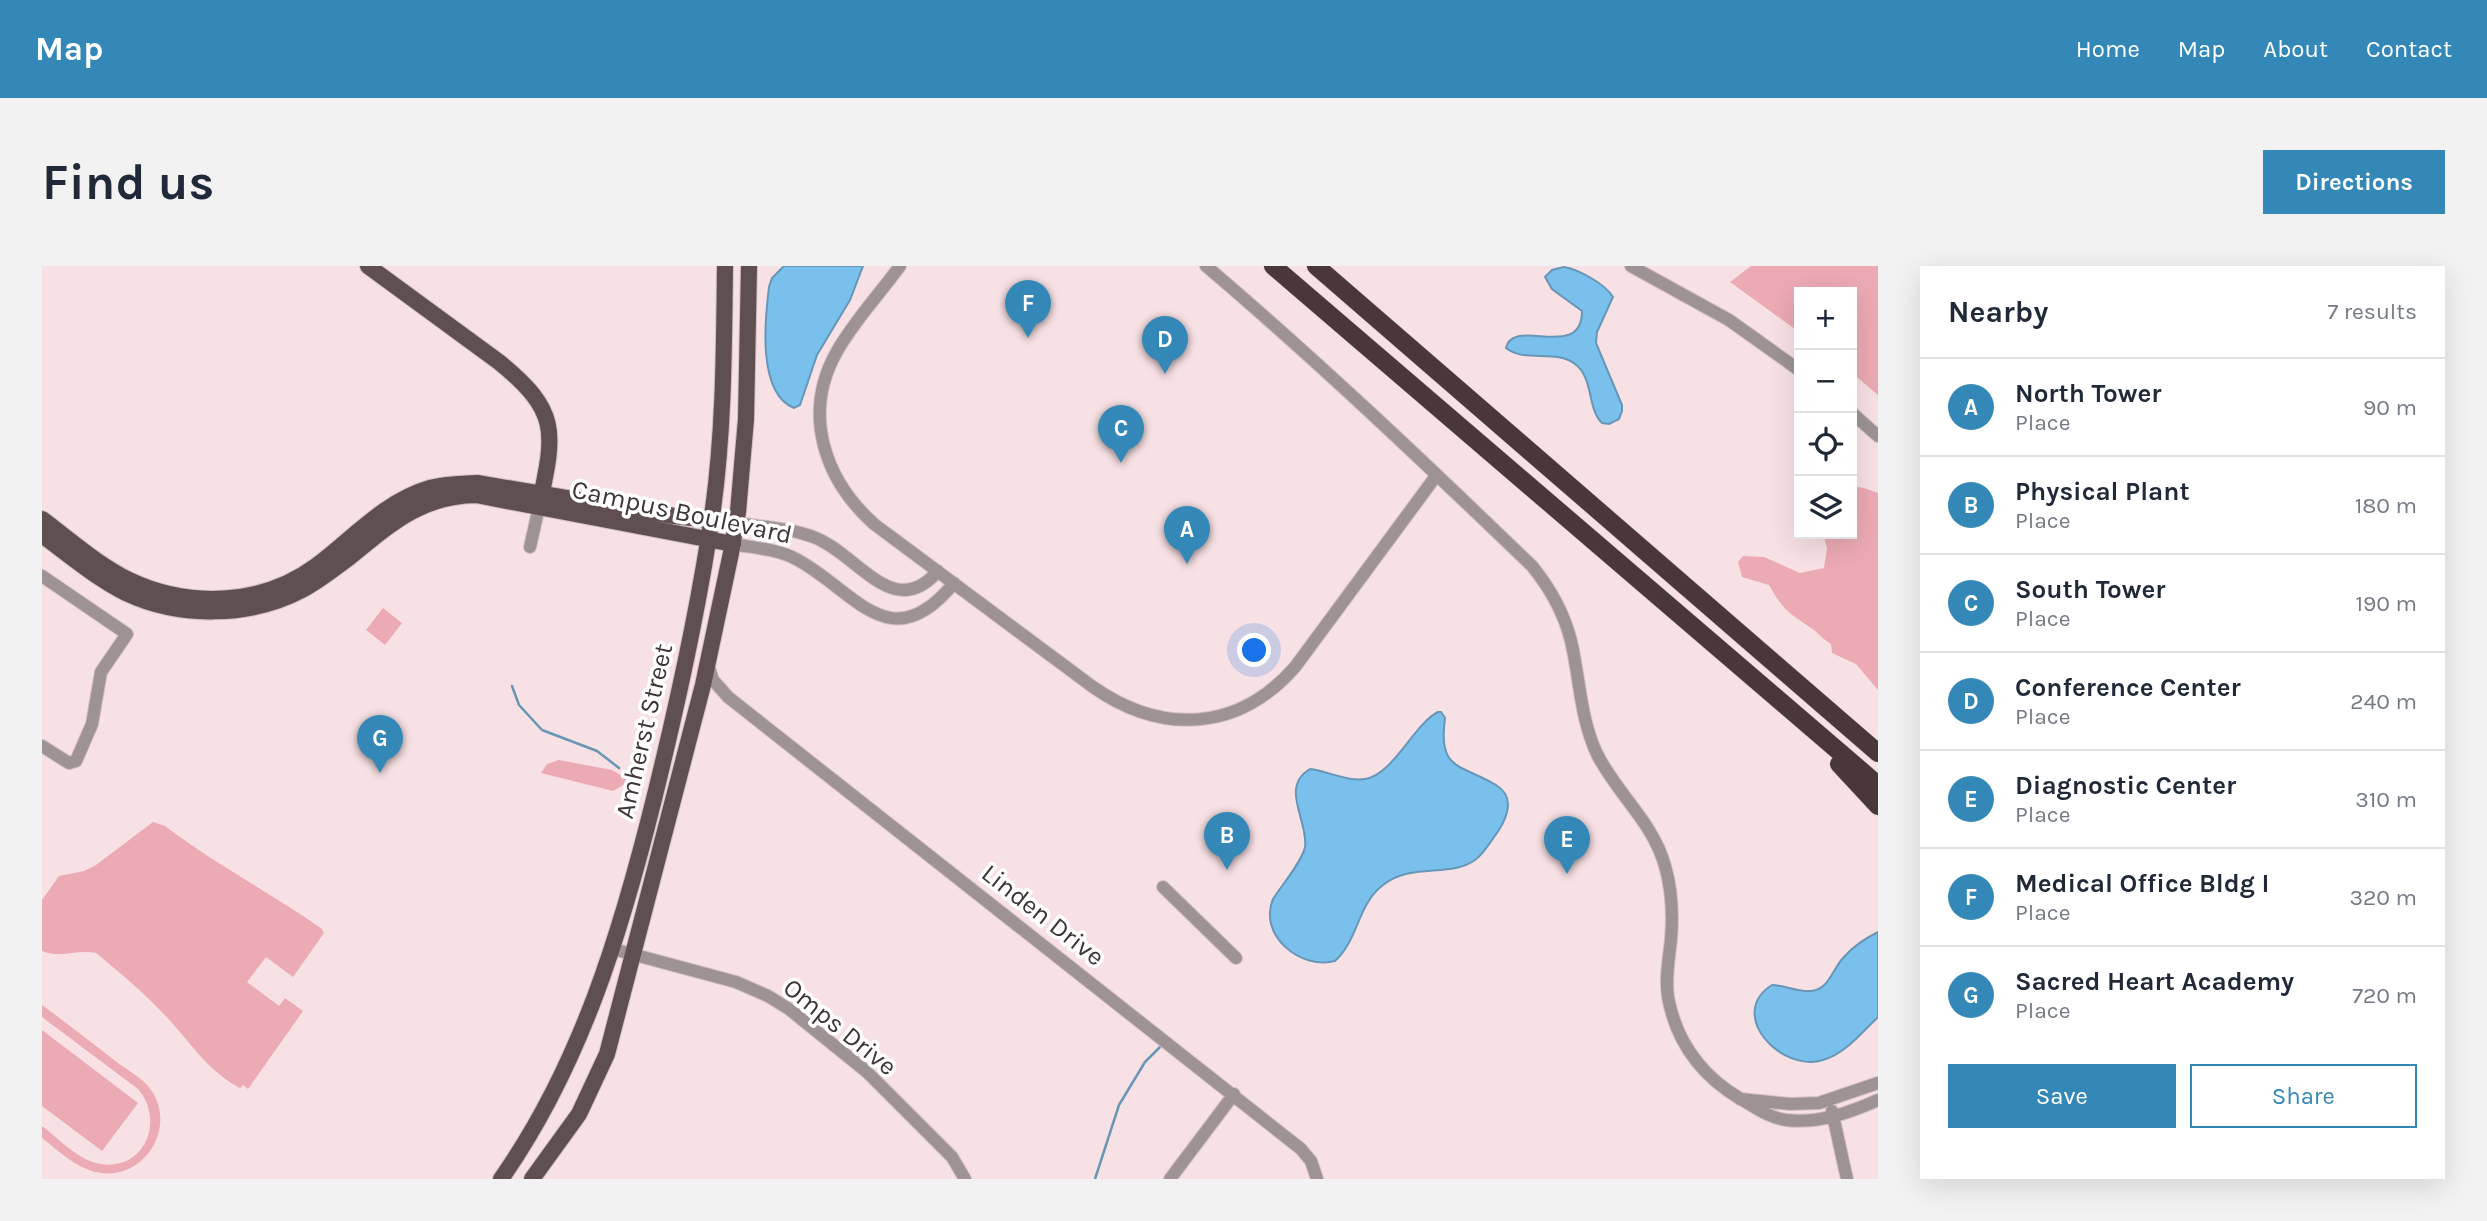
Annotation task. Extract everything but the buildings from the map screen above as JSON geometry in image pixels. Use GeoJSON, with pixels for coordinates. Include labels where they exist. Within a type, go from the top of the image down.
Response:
{"type":"FeatureCollection","features":[{"type":"Feature","properties":{"kind":"highway"},"geometry":{"type":"LineString","coordinates":[[1273,266],[1878,785]]}},
{"type":"Feature","properties":{"kind":"highway"},"geometry":{"type":"LineString","coordinates":[[1316,266],[1878,753]]}},
{"type":"Feature","properties":{"kind":"highway"},"geometry":{"type":"LineString","coordinates":[[1736,664],[1841,766],[1878,806]]}},
{"type":"Feature","properties":{"kind":"highway"},"geometry":{"type":"LineString","coordinates":[[1794,680],[1878,742]]}},
{"type":"Feature","properties":{"kind":"main road"},"geometry":{"type":"LineString","coordinates":[[368,266],[499,362],[534,395],[544,411],[551,436],[540,500]]}},
{"type":"Feature","properties":{"kind":"main road","name":"Amherst Street"},"geometry":{"type":"LineString","coordinates":[[507,1177],[579,1038],[613,949],[684,674],[711,521],[720,430],[725,266]]}},
{"type":"Feature","properties":{"kind":"main road","name":"Amherst Street"},"geometry":{"type":"LineString","coordinates":[[532,1179],[565,1135],[591,1091],[611,1042],[708,664],[736,523],[746,419],[749,266]]}},
{"type":"Feature","properties":{"kind":"main road"},"geometry":{"type":"LineString","coordinates":[[42,519],[127,579],[183,598],[212,600],[246,596],[289,582],[314,567],[374,519],[408,498],[429,489],[477,483],[540,500]]}},
{"type":"Feature","properties":{"kind":"main road"},"geometry":{"type":"LineString","coordinates":[[42,535],[123,591],[172,609],[208,611],[260,605],[299,592],[324,577],[382,529],[430,502],[455,496],[476,495],[540,500]]}},
{"type":"Feature","properties":{"kind":"main road","name":"Campus Boulevard"},"geometry":{"type":"LineString","coordinates":[[540,500],[736,523]]}},
{"type":"Feature","properties":{"kind":"main road","name":"Campus Boulevard"},"geometry":{"type":"LineString","coordinates":[[540,500],[733,544]]}},
{"type":"Feature","properties":{"kind":"main road"},"geometry":{"type":"LineString","coordinates":[[692,633],[693,669],[703,685]]}},
{"type":"Feature","properties":{"kind":"main road"},"geometry":{"type":"LineString","coordinates":[[684,674],[695,689],[696,710]]}},
{"type":"Feature","properties":{"kind":"street"},"geometry":{"type":"LineString","coordinates":[[900,266],[836,354],[823,388],[821,434],[830,466],[839,484],[874,524],[1093,687],[1123,706],[1143,714],[1171,720],[1201,719],[1222,716],[1259,699],[1287,676],[1436,476]]}},
{"type":"Feature","properties":{"kind":"street"},"geometry":{"type":"LineString","coordinates":[[1206,266],[1307,353],[1532,566],[1556,602],[1571,641],[1581,705],[1595,748],[1615,783],[1648,826],[1665,864],[1672,906],[1667,988],[1678,1032],[1694,1059],[1706,1072],[1762,1113],[1786,1120],[1833,1117],[1878,1100]]}},
{"type":"Feature","properties":{"kind":"street"},"geometry":{"type":"LineString","coordinates":[[1631,266],[1729,320],[1794,366]]}},
{"type":"Feature","properties":{"kind":"street"},"geometry":{"type":"LineString","coordinates":[[1857,417],[1878,436]]}},
{"type":"Feature","properties":{"kind":"street"},"geometry":{"type":"LineString","coordinates":[[530,547],[540,500]]}},
{"type":"Feature","properties":{"kind":"street","name":"Campus Boulevard"},"geometry":{"type":"LineString","coordinates":[[736,523],[814,538],[840,552],[894,590],[917,590],[928,583],[938,571]]}},
{"type":"Feature","properties":{"kind":"street","name":"Campus Boulevard"},"geometry":{"type":"LineString","coordinates":[[733,544],[775,551],[795,558],[865,609],[887,618],[908,618],[925,612],[937,603],[954,583]]}},
{"type":"Feature","properties":{"kind":"street"},"geometry":{"type":"LineString","coordinates":[[42,576],[127,634],[102,672],[92,724],[76,761],[69,763],[42,746]]}},
{"type":"Feature","properties":{"kind":"street","name":"Linden Drive"},"geometry":{"type":"LineString","coordinates":[[708,664],[713,680],[727,697],[1234,1094],[1301,1149],[1311,1161],[1317,1179]]}},
{"type":"Feature","properties":{"kind":"street","name":"Linden Drive"},"geometry":{"type":"LineString","coordinates":[[703,685],[727,697]]}},
{"type":"Feature","properties":{"kind":"street"},"geometry":{"type":"LineString","coordinates":[[1163,887],[1236,958]]}},
{"type":"Feature","properties":{"kind":"street","name":"Omps Drive"},"geometry":{"type":"LineString","coordinates":[[613,949],[736,982],[789,1009],[867,1072],[900,1108],[952,1157],[965,1179]]}},
{"type":"Feature","properties":{"kind":"street"},"geometry":{"type":"LineString","coordinates":[[1740,1098],[1790,1104],[1830,1101],[1878,1083]]}},
{"type":"Feature","properties":{"kind":"street"},"geometry":{"type":"LineString","coordinates":[[1170,1179],[1234,1094]]}},
{"type":"Feature","properties":{"kind":"street"},"geometry":{"type":"LineString","coordinates":[[1830,1101],[1847,1179]]}},
{"type":"Feature","properties":{"kind":"shaded area"},"geometry":{"type":"Polygon","coordinates":[[[1751,266],[1878,266],[1878,395],[1857,377],[1857,287],[1794,287],[1794,328],[1730,282],[1751,266]]]}},
{"type":"Feature","properties":{"kind":"shaded area"},"geometry":{"type":"Polygon","coordinates":[[[1857,487],[1878,493],[1878,690],[1856,664],[1832,653],[1831,644],[1786,609],[1769,585],[1742,577],[1738,562],[1743,556],[1764,557],[1800,573],[1824,568],[1827,548],[1824,539],[1857,539],[1857,487]]]}},
{"type":"Feature","properties":{"kind":"shaded area"},"geometry":{"type":"Polygon","coordinates":[[[383,608],[402,623],[385,645],[366,630],[383,608]]]}},
{"type":"Feature","properties":{"kind":"shaded area"},"geometry":{"type":"Polygon","coordinates":[[[559,760],[612,770],[626,778],[625,784],[613,791],[541,773],[547,764],[559,760]]]}},
{"type":"Feature","properties":{"kind":"shaded area"},"geometry":{"type":"Polygon","coordinates":[[[153,822],[165,826],[303,916],[324,933],[293,977],[266,957],[247,982],[279,1006],[285,998],[303,1011],[248,1089],[230,1082],[212,1067],[155,1005],[96,953],[56,954],[42,951],[42,900],[59,876],[84,871],[96,865],[153,822]]]}},
{"type":"Feature","properties":{"kind":"shaded area"},"geometry":{"type":"Polygon","coordinates":[[[42,1005],[151,1090],[158,1104],[158,1134],[152,1148],[131,1168],[117,1173],[101,1173],[84,1168],[42,1138],[42,1126],[85,1159],[101,1164],[116,1164],[129,1160],[139,1152],[150,1128],[150,1115],[146,1101],[138,1089],[42,1017],[42,1005]]]}},
{"type":"Feature","properties":{"kind":"shaded area"},"geometry":{"type":"Polygon","coordinates":[[[42,1030],[138,1103],[102,1151],[42,1106],[42,1030]]]}},
{"type":"Feature","properties":{"kind":"water"},"geometry":{"type":"Polygon","coordinates":[[[784,266],[863,266],[850,300],[817,355],[800,405],[794,408],[782,400],[774,387],[766,354],[769,287],[772,278],[784,266]]]}},
{"type":"Feature","properties":{"kind":"water"},"geometry":{"type":"Polygon","coordinates":[[[1564,267],[1592,278],[1613,297],[1597,332],[1596,343],[1622,405],[1619,419],[1609,424],[1602,423],[1597,417],[1585,377],[1575,364],[1559,357],[1522,355],[1506,348],[1511,339],[1521,336],[1560,337],[1571,334],[1579,326],[1582,311],[1552,289],[1545,277],[1552,270],[1564,267]]]}},
{"type":"Feature","properties":{"kind":"water"},"geometry":{"type":"Polygon","coordinates":[[[1438,712],[1445,718],[1444,735],[1448,756],[1461,768],[1496,785],[1505,793],[1508,808],[1501,827],[1480,856],[1465,865],[1406,874],[1383,885],[1368,902],[1349,943],[1335,961],[1308,960],[1296,955],[1277,937],[1271,925],[1270,912],[1273,899],[1296,867],[1305,847],[1296,795],[1301,776],[1310,769],[1352,779],[1365,779],[1375,775],[1385,769],[1420,727],[1438,712]]]}},
{"type":"Feature","properties":{"kind":"water"},"geometry":{"type":"Polygon","coordinates":[[[1878,932],[1878,1017],[1846,1048],[1823,1060],[1807,1062],[1776,1050],[1764,1038],[1757,1025],[1755,1011],[1759,997],[1772,985],[1805,991],[1822,987],[1847,954],[1878,932]]]}},
{"type":"Feature","properties":{"kind":"waterway"},"geometry":{"type":"LineString","coordinates":[[512,686],[519,705],[542,730],[597,751],[619,768]]}},
{"type":"Feature","properties":{"kind":"waterway"},"geometry":{"type":"LineString","coordinates":[[1095,1179],[1119,1105],[1145,1062],[1160,1047]]}},
{"type":"Feature","properties":{"kind":"place","name":"Medical Office Bldg I"},"geometry":{"type":"Point","coordinates":[1028,338]}},
{"type":"Feature","properties":{"kind":"place","name":"Conference Center"},"geometry":{"type":"Point","coordinates":[1165,374]}},
{"type":"Feature","properties":{"kind":"place","name":"South Tower"},"geometry":{"type":"Point","coordinates":[1121,463]}},
{"type":"Feature","properties":{"kind":"place","name":"North Tower"},"geometry":{"type":"Point","coordinates":[1187,564]}},
{"type":"Feature","properties":{"kind":"place","name":"Sacred Heart Academy"},"geometry":{"type":"Point","coordinates":[380,773]}},
{"type":"Feature","properties":{"kind":"place","name":"Physical Plant"},"geometry":{"type":"Point","coordinates":[1227,870]}},
{"type":"Feature","properties":{"kind":"place","name":"Diagnostic Center"},"geometry":{"type":"Point","coordinates":[1567,874]}}]}
